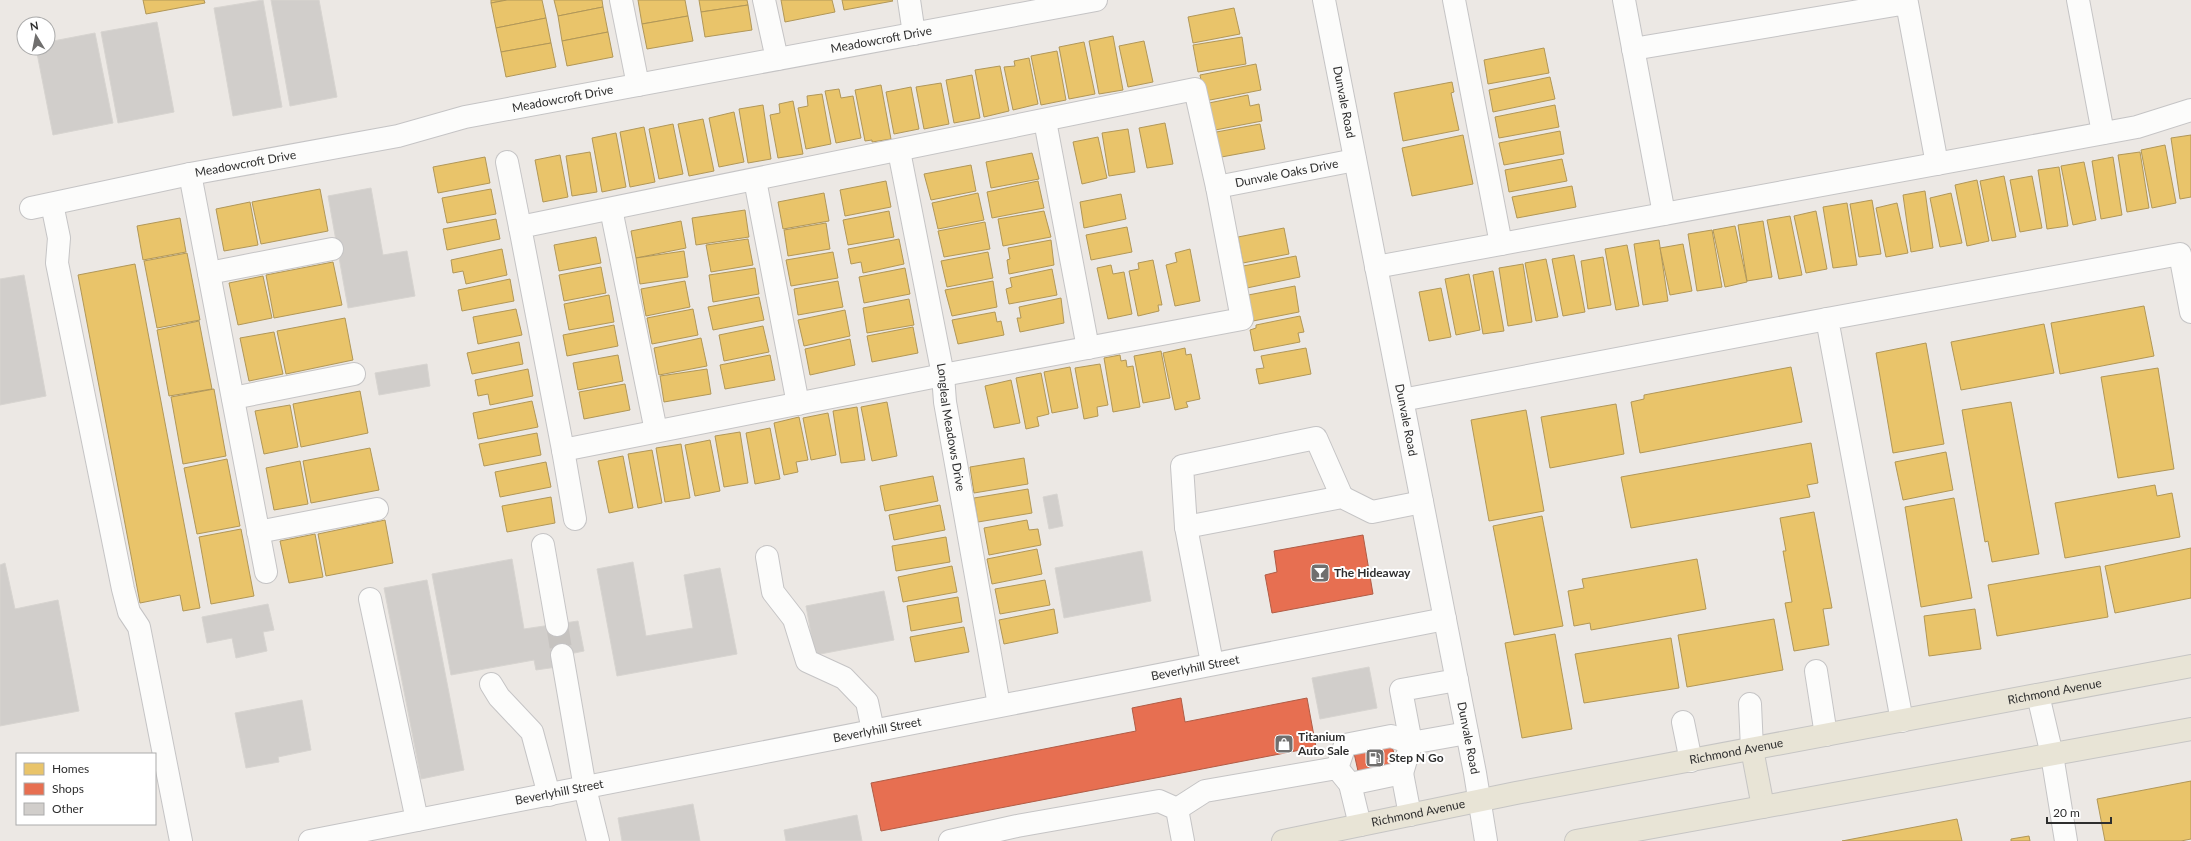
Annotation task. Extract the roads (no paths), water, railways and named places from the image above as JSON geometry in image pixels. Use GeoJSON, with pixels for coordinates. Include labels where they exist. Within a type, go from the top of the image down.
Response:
{"type":"FeatureCollection","features":[{"type":"Feature","properties":{"kind":"main road","name":"Richmond Avenue"},"geometry":{"type":"LineString","coordinates":[[1283,841],[1480,801],[2191,666]]}},
{"type":"Feature","properties":{"kind":"main road"},"geometry":{"type":"LineString","coordinates":[[1579,841],[1630,836],[1763,807],[2191,729]]}},
{"type":"Feature","properties":{"kind":"main road"},"geometry":{"type":"LineString","coordinates":[[1752,749],[1763,807]]}},
{"type":"Feature","properties":{"kind":"street"},"geometry":{"type":"LineString","coordinates":[[621,0],[638,85]]}},
{"type":"Feature","properties":{"kind":"street"},"geometry":{"type":"LineString","coordinates":[[764,0],[777,60]]}},
{"type":"Feature","properties":{"kind":"street"},"geometry":{"type":"LineString","coordinates":[[909,0],[914,34]]}},
{"type":"Feature","properties":{"kind":"street","name":"Meadowcroft Drive"},"geometry":{"type":"LineString","coordinates":[[181,841],[139,627],[129,612],[123,589],[57,263],[59,238],[41,206],[190,174],[398,136],[466,117],[914,34],[1059,3],[1096,0]]}},
{"type":"Feature","properties":{"kind":"street","name":"Dunvale Road"},"geometry":{"type":"LineString","coordinates":[[1324,0],[1457,680],[1486,841]]}},
{"type":"Feature","properties":{"kind":"street"},"geometry":{"type":"LineString","coordinates":[[1454,0],[1501,244]]}},
{"type":"Feature","properties":{"kind":"street"},"geometry":{"type":"LineString","coordinates":[[1624,0],[1664,214]]}},
{"type":"Feature","properties":{"kind":"street"},"geometry":{"type":"LineString","coordinates":[[2078,0],[2103,133]]}},
{"type":"Feature","properties":{"kind":"street"},"geometry":{"type":"LineString","coordinates":[[1634,49],[1906,2],[1937,164]]}},
{"type":"Feature","properties":{"kind":"street"},"geometry":{"type":"LineString","coordinates":[[520,227],[1195,90],[1217,187],[1242,319],[944,375],[563,450]]}},
{"type":"Feature","properties":{"kind":"street"},"geometry":{"type":"LineString","coordinates":[[1376,267],[2137,127],[2191,110]]}},
{"type":"Feature","properties":{"kind":"street"},"geometry":{"type":"LineString","coordinates":[[1045,121],[1088,348]]}},
{"type":"Feature","properties":{"kind":"street","name":"Longleal Meadows Drive"},"geometry":{"type":"LineString","coordinates":[[899,151],[944,375],[945,402],[999,705]]}},
{"type":"Feature","properties":{"kind":"street","name":"Dunvale Oaks Drive"},"geometry":{"type":"LineString","coordinates":[[1217,187],[1355,160]]}},
{"type":"Feature","properties":{"kind":"street"},"geometry":{"type":"LineString","coordinates":[[507,162],[575,519]]}},
{"type":"Feature","properties":{"kind":"street"},"geometry":{"type":"LineString","coordinates":[[190,174],[266,572]]}},
{"type":"Feature","properties":{"kind":"street"},"geometry":{"type":"LineString","coordinates":[[755,180],[798,404]]}},
{"type":"Feature","properties":{"kind":"street"},"geometry":{"type":"LineString","coordinates":[[611,209],[656,431]]}},
{"type":"Feature","properties":{"kind":"street"},"geometry":{"type":"LineString","coordinates":[[209,273],[332,249]]}},
{"type":"Feature","properties":{"kind":"street"},"geometry":{"type":"LineString","coordinates":[[1402,400],[1827,318],[2180,254],[2191,312]]}},
{"type":"Feature","properties":{"kind":"street"},"geometry":{"type":"LineString","coordinates":[[1827,318],[1902,721]]}},
{"type":"Feature","properties":{"kind":"street"},"geometry":{"type":"LineString","coordinates":[[233,398],[354,374]]}},
{"type":"Feature","properties":{"kind":"street"},"geometry":{"type":"LineString","coordinates":[[1212,663],[1186,527],[1182,466],[1316,438],[1342,497]]}},
{"type":"Feature","properties":{"kind":"street"},"geometry":{"type":"LineString","coordinates":[[1186,527],[1342,497],[1372,512],[1422,502]]}},
{"type":"Feature","properties":{"kind":"street"},"geometry":{"type":"LineString","coordinates":[[258,532],[377,509]]}},
{"type":"Feature","properties":{"kind":"street"},"geometry":{"type":"LineString","coordinates":[[543,544],[557,625]]}},
{"type":"Feature","properties":{"kind":"street"},"geometry":{"type":"LineString","coordinates":[[767,557],[773,592],[794,619],[807,662],[844,678],[867,702],[873,730]]}},
{"type":"Feature","properties":{"kind":"street"},"geometry":{"type":"LineString","coordinates":[[370,599],[417,820]]}},
{"type":"Feature","properties":{"kind":"street","name":"Beverlyhill Street"},"geometry":{"type":"LineString","coordinates":[[310,841],[586,788],[1212,663],[1445,619]]}},
{"type":"Feature","properties":{"kind":"street"},"geometry":{"type":"LineString","coordinates":[[562,655],[586,788],[598,841]]}},
{"type":"Feature","properties":{"kind":"street"},"geometry":{"type":"LineString","coordinates":[[1816,671],[1826,735]]}},
{"type":"Feature","properties":{"kind":"street"},"geometry":{"type":"LineString","coordinates":[[1410,815],[1402,773],[1411,743],[1401,690],[1457,680]]}},
{"type":"Feature","properties":{"kind":"street"},"geometry":{"type":"LineString","coordinates":[[491,684],[499,697],[532,732],[549,795]]}},
{"type":"Feature","properties":{"kind":"street"},"geometry":{"type":"LineString","coordinates":[[2038,696],[2052,755],[2066,841]]}},
{"type":"Feature","properties":{"kind":"street"},"geometry":{"type":"LineString","coordinates":[[1750,704],[1752,749]]}},
{"type":"Feature","properties":{"kind":"street"},"geometry":{"type":"LineString","coordinates":[[1683,722],[1691,761]]}},
{"type":"Feature","properties":{"kind":"street"},"geometry":{"type":"LineString","coordinates":[[1360,825],[1343,776],[1345,745],[1391,736],[1411,743],[1467,733]]}},
{"type":"Feature","properties":{"kind":"street"},"geometry":{"type":"LineString","coordinates":[[1177,809],[1205,791],[1343,776],[1402,773]]}},
{"type":"Feature","properties":{"kind":"street"},"geometry":{"type":"LineString","coordinates":[[950,841],[1017,826],[1158,802],[1177,809]]}},
{"type":"Feature","properties":{"kind":"street"},"geometry":{"type":"LineString","coordinates":[[1177,809],[1183,841]]}},
{"type":"Feature","properties":{"kind":"tunnel"},"geometry":{"type":"LineString","coordinates":[[557,625],[562,655]]}},
{"type":"Feature","properties":{"kind":"place","name":"The Hideaway"},"geometry":{"type":"Point","coordinates":[1320,573]}},
{"type":"Feature","properties":{"kind":"place","name":"Titanium Auto Sale"},"geometry":{"type":"Point","coordinates":[1284,744]}},
{"type":"Feature","properties":{"kind":"place","name":"Step N Go"},"geometry":{"type":"Point","coordinates":[1375,758]}}]}
